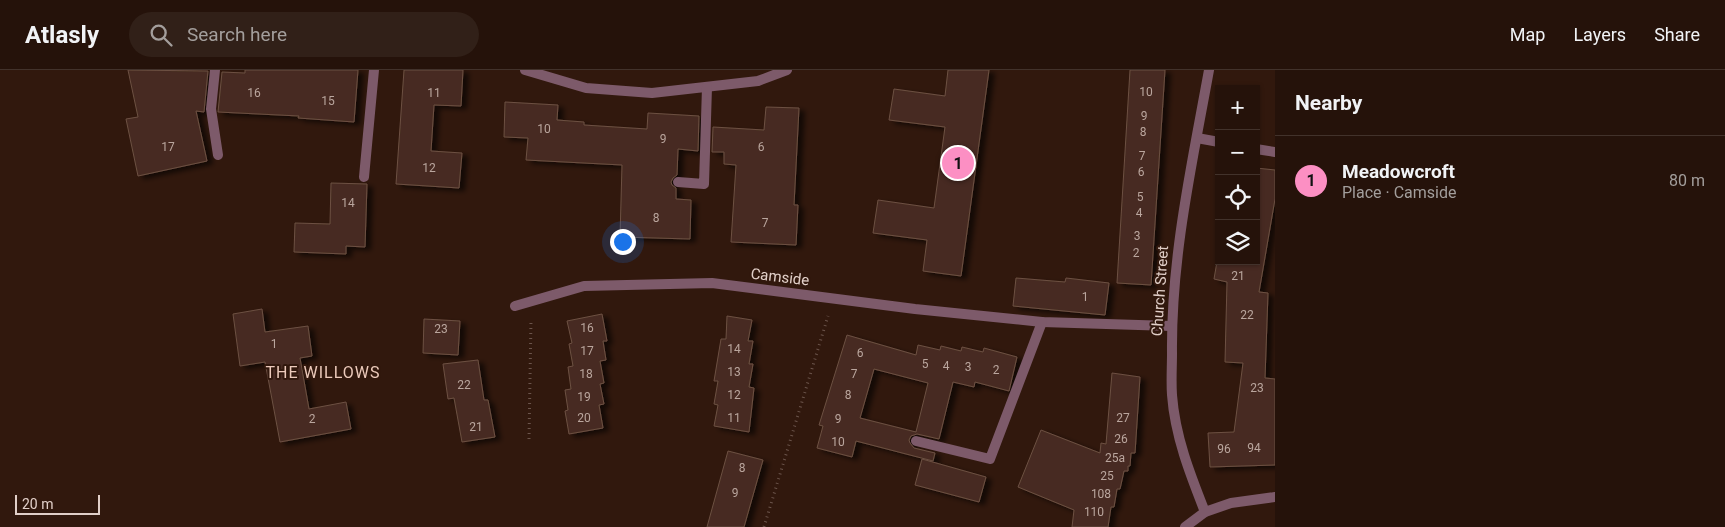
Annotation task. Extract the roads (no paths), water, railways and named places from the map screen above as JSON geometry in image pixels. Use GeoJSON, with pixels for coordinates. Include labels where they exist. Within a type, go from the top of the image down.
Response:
{"type":"FeatureCollection","features":[{"type":"Feature","properties":{"kind":"street"},"geometry":{"type":"LineString","coordinates":[[215,70],[211,109],[218,156]]}},
{"type":"Feature","properties":{"kind":"street"},"geometry":{"type":"LineString","coordinates":[[364,177],[374,70]]}},
{"type":"Feature","properties":{"kind":"street"},"geometry":{"type":"LineString","coordinates":[[525,70],[586,88],[652,93],[758,81],[786,70]]}},
{"type":"Feature","properties":{"kind":"street","name":"Church Street"},"geometry":{"type":"LineString","coordinates":[[1205,512],[1190,475],[1178,435],[1172,394],[1172,326],[1178,243],[1209,70]]}},
{"type":"Feature","properties":{"kind":"street"},"geometry":{"type":"LineString","coordinates":[[678,182],[704,184],[707,87]]}},
{"type":"Feature","properties":{"kind":"street"},"geometry":{"type":"LineString","coordinates":[[1197,138],[1215,141]]}},
{"type":"Feature","properties":{"kind":"street"},"geometry":{"type":"LineString","coordinates":[[1260,150],[1275,152]]}},
{"type":"Feature","properties":{"kind":"street","name":"Camside"},"geometry":{"type":"LineString","coordinates":[[515,306],[584,286],[712,283],[915,310],[1042,322],[1172,326]]}},
{"type":"Feature","properties":{"kind":"street"},"geometry":{"type":"LineString","coordinates":[[916,441],[990,459],[1042,322]]}},
{"type":"Feature","properties":{"kind":"street"},"geometry":{"type":"LineString","coordinates":[[1185,527],[1205,512],[1231,503],[1275,497]]}},
{"type":"Feature","properties":{"kind":"place","name":"Meadowcroft"},"geometry":{"type":"Point","coordinates":[958,163]}},
{"type":"Feature","properties":{"kind":"district","name":"THE WILLOWS"},"geometry":{"type":"Point","coordinates":[323,372]}}]}
